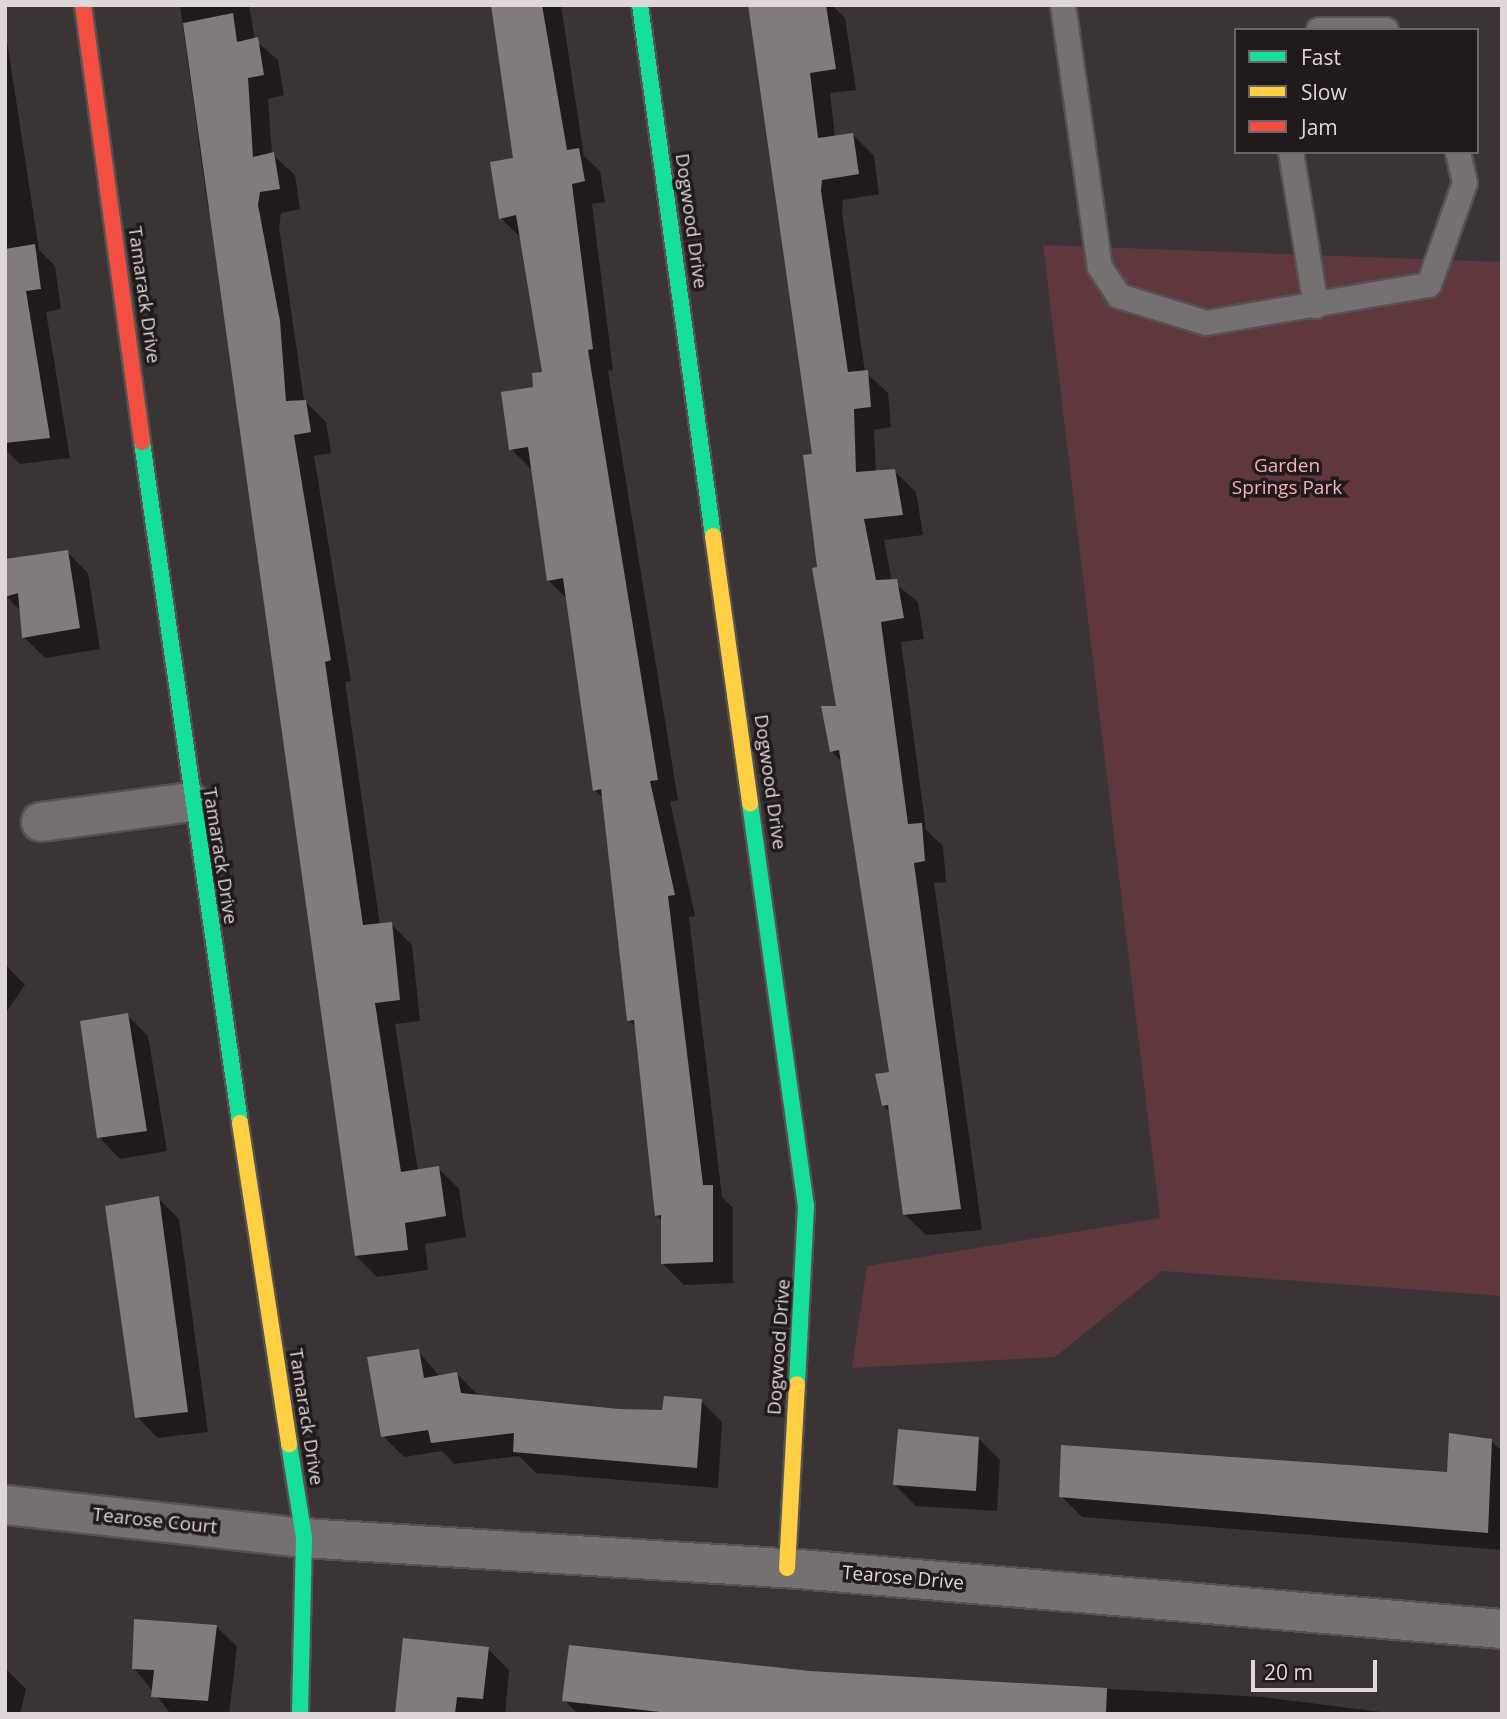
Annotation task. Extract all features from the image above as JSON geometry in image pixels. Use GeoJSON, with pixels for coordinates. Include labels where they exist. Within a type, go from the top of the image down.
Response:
{"type":"FeatureCollection","features":[{"type":"Feature","properties":{"kind":"street","name":"Tamarack Drive"},"geometry":{"type":"LineString","coordinates":[[83,5],[190,802],[304,1538],[300,1714]]}},
{"type":"Feature","properties":{"kind":"street","name":"Dogwood Drive"},"geometry":{"type":"LineString","coordinates":[[640,5],[806,1206],[787,1568]]}},
{"type":"Feature","properties":{"kind":"street"},"geometry":{"type":"LineString","coordinates":[[40,822],[190,802]]}},
{"type":"Feature","properties":{"kind":"street","name":"Tearose Court"},"geometry":{"type":"LineString","coordinates":[[5,1505],[304,1538]]}},
{"type":"Feature","properties":{"kind":"street","name":"Tearose Drive"},"geometry":{"type":"LineString","coordinates":[[304,1538],[787,1568],[1502,1629]]}},
{"type":"Feature","properties":{"kind":"lane"},"geometry":{"type":"LineString","coordinates":[[1063,5],[1100,267],[1119,296],[1206,323],[1429,285],[1465,183],[1458,154]]}},
{"type":"Feature","properties":{"kind":"lane"},"geometry":{"type":"LineString","coordinates":[[1291,154],[1317,306]]}},
{"type":"Feature","properties":{"kind":"green space","name":"Garden Springs Park"},"geometry":{"type":"Polygon","coordinates":[[[1043,245],[1502,262],[1502,1296],[1162,1271],[1055,1357],[852,1368],[867,1266],[1160,1218],[1043,245]]]}},
{"type":"Feature","properties":{"kind":"building"},"geometry":{"type":"Polygon","coordinates":[[[491,5],[542,5],[567,150],[579,148],[585,181],[572,184],[593,349],[588,350],[658,780],[650,781],[675,895],[668,896],[703,1185],[713,1185],[713,1262],[661,1264],[661,1215],[655,1216],[634,1020],[627,1021],[601,789],[593,791],[563,578],[547,581],[528,447],[509,450],[501,392],[533,387],[532,373],[542,372],[516,215],[499,219],[490,162],[513,158],[491,5]]]}},
{"type":"Feature","properties":{"kind":"building"},"geometry":{"type":"Polygon","coordinates":[[[748,5],[826,5],[836,69],[810,73],[818,138],[853,133],[859,174],[822,180],[821,191],[848,372],[868,370],[871,407],[854,409],[856,472],[895,469],[903,515],[864,519],[876,580],[897,579],[904,618],[881,622],[908,824],[922,823],[925,861],[914,863],[961,1209],[903,1215],[888,1105],[882,1106],[875,1074],[889,1072],[839,750],[830,752],[821,706],[836,706],[812,568],[817,567],[803,455],[812,454],[748,5]]]}},
{"type":"Feature","properties":{"kind":"building"},"geometry":{"type":"Polygon","coordinates":[[[233,13],[237,42],[258,37],[264,75],[248,78],[253,157],[274,152],[280,189],[260,192],[258,205],[280,321],[286,401],[306,400],[311,432],[294,435],[331,660],[325,662],[363,925],[392,922],[400,1000],[375,1003],[401,1172],[439,1166],[446,1216],[405,1223],[408,1250],[355,1256],[183,23],[233,13]]]}},
{"type":"Feature","properties":{"kind":"building"},"geometry":{"type":"Polygon","coordinates":[[[35,244],[41,289],[26,291],[50,438],[5,443],[5,249],[35,244]]]}},
{"type":"Feature","properties":{"kind":"building"},"geometry":{"type":"Polygon","coordinates":[[[68,550],[80,628],[22,638],[18,593],[5,597],[5,559],[68,550]]]}},
{"type":"Feature","properties":{"kind":"building"},"geometry":{"type":"Polygon","coordinates":[[[128,1013],[147,1131],[97,1138],[80,1021],[128,1013]]]}},
{"type":"Feature","properties":{"kind":"building"},"geometry":{"type":"Polygon","coordinates":[[[159,1196],[188,1412],[135,1418],[105,1206],[159,1196]]]}},
{"type":"Feature","properties":{"kind":"building"},"geometry":{"type":"Polygon","coordinates":[[[419,1349],[424,1378],[457,1372],[461,1393],[619,1409],[662,1410],[664,1396],[702,1399],[697,1468],[513,1452],[514,1433],[431,1443],[428,1430],[381,1437],[367,1357],[419,1349]]]}},
{"type":"Feature","properties":{"kind":"building"},"geometry":{"type":"Polygon","coordinates":[[[898,1429],[979,1437],[976,1491],[893,1485],[898,1429]]]}},
{"type":"Feature","properties":{"kind":"building"},"geometry":{"type":"Polygon","coordinates":[[[1449,1433],[1492,1439],[1488,1533],[1059,1497],[1061,1445],[1447,1472],[1449,1433]]]}},
{"type":"Feature","properties":{"kind":"building"},"geometry":{"type":"Polygon","coordinates":[[[134,1619],[217,1625],[208,1701],[151,1697],[154,1670],[132,1669],[134,1619]]]}},
{"type":"Feature","properties":{"kind":"building"},"geometry":{"type":"Polygon","coordinates":[[[403,1638],[489,1647],[483,1699],[457,1697],[455,1714],[395,1714],[403,1638]]]}},
{"type":"Feature","properties":{"kind":"building"},"geometry":{"type":"Polygon","coordinates":[[[569,1645],[810,1671],[1107,1688],[1106,1714],[678,1714],[562,1701],[569,1645]]]}},
{"type":"Feature","properties":{"kind":"traffic: fast"},"geometry":{"type":"LineString","coordinates":[[640,5],[713,536]]}},
{"type":"Feature","properties":{"kind":"traffic: fast"},"geometry":{"type":"LineString","coordinates":[[142,442],[240,1123]]}},
{"type":"Feature","properties":{"kind":"traffic: fast"},"geometry":{"type":"LineString","coordinates":[[750,803],[806,1206],[797,1384]]}},
{"type":"Feature","properties":{"kind":"traffic: fast"},"geometry":{"type":"LineString","coordinates":[[289,1444],[304,1538],[300,1714]]}},
{"type":"Feature","properties":{"kind":"traffic: slow"},"geometry":{"type":"LineString","coordinates":[[713,536],[750,803]]}},
{"type":"Feature","properties":{"kind":"traffic: slow"},"geometry":{"type":"LineString","coordinates":[[240,1123],[289,1444]]}},
{"type":"Feature","properties":{"kind":"traffic: slow"},"geometry":{"type":"LineString","coordinates":[[787,1568],[797,1384]]}},
{"type":"Feature","properties":{"kind":"traffic: jam"},"geometry":{"type":"LineString","coordinates":[[83,5],[142,442]]}}]}
